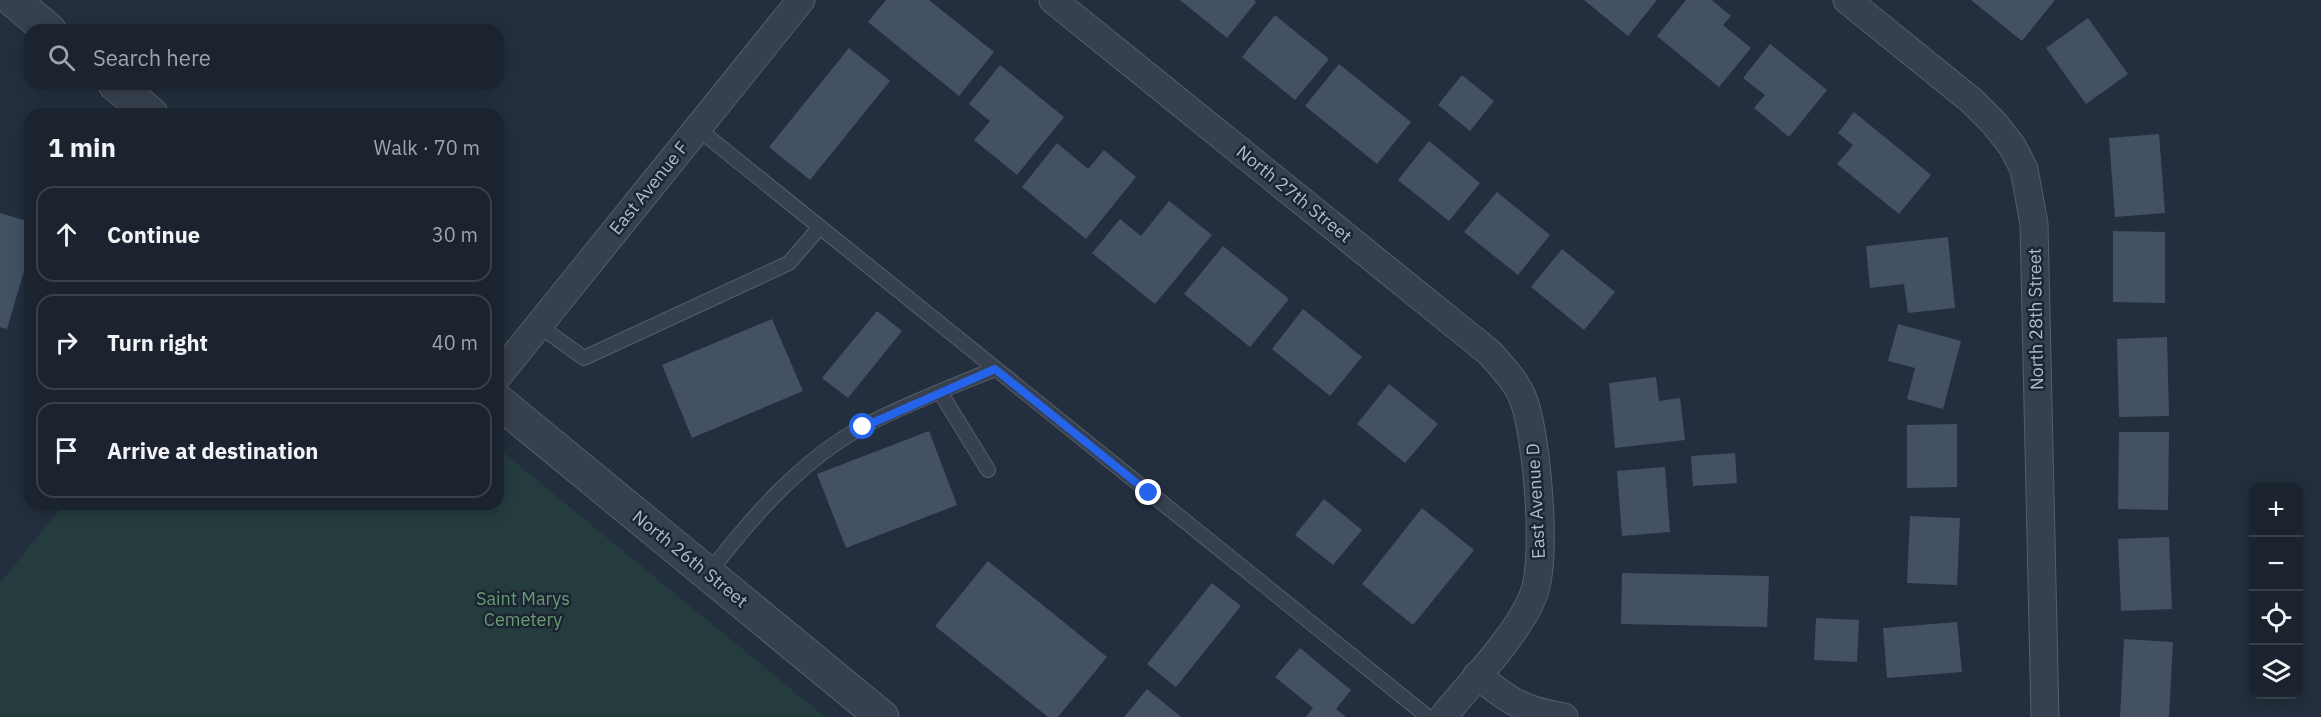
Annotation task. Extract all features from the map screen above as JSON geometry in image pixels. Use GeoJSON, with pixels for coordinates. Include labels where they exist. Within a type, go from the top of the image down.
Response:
{"type":"FeatureCollection","features":[{"type":"Feature","properties":{"kind":"street"},"geometry":{"type":"LineString","coordinates":[[13,0],[42,24]]}},
{"type":"Feature","properties":{"kind":"street","name":"East Avenue F"},"geometry":{"type":"LineString","coordinates":[[504,368],[801,0]]}},
{"type":"Feature","properties":{"kind":"street","name":"North 27th Street"},"geometry":{"type":"LineString","coordinates":[[1053,0],[1490,353],[1510,375],[1523,399]]}},
{"type":"Feature","properties":{"kind":"street","name":"North 28th Street"},"geometry":{"type":"LineString","coordinates":[[1847,0],[1972,101],[2012,146],[2024,169],[2034,224],[2045,717]]}},
{"type":"Feature","properties":{"kind":"street"},"geometry":{"type":"LineString","coordinates":[[122,90],[144,108]]}},
{"type":"Feature","properties":{"kind":"street","name":"East Avenue D"},"geometry":{"type":"LineString","coordinates":[[1443,717],[1520,622],[1534,595],[1540,566],[1536,459],[1532,428],[1523,399]]}},
{"type":"Feature","properties":{"kind":"street","name":"North 26th Street"},"geometry":{"type":"LineString","coordinates":[[504,406],[882,717]]}},
{"type":"Feature","properties":{"kind":"street"},"geometry":{"type":"LineString","coordinates":[[1477,675],[1512,703],[1539,713],[1564,717]]}},
{"type":"Feature","properties":{"kind":"lane"},"geometry":{"type":"LineString","coordinates":[[697,128],[1428,717]]}},
{"type":"Feature","properties":{"kind":"lane"},"geometry":{"type":"LineString","coordinates":[[538,326],[584,358],[789,263],[819,227]]}},
{"type":"Feature","properties":{"kind":"lane"},"geometry":{"type":"LineString","coordinates":[[708,574],[744,527],[816,459],[863,427],[995,369]]}},
{"type":"Feature","properties":{"kind":"lane"},"geometry":{"type":"LineString","coordinates":[[940,392],[988,470]]}},
{"type":"Feature","properties":{"kind":"green space","name":"Saint Marys Cemetery"},"geometry":{"type":"Polygon","coordinates":[[[504,453],[825,717],[0,717],[0,583],[59,510],[504,510],[504,453]]]}},
{"type":"Feature","properties":{"kind":"building"},"geometry":{"type":"Polygon","coordinates":[[[886,0],[929,0],[994,52],[959,96],[868,22],[886,0]]]}},
{"type":"Feature","properties":{"kind":"building"},"geometry":{"type":"Polygon","coordinates":[[[1180,0],[1254,0],[1256,2],[1227,38],[1180,0]]]}},
{"type":"Feature","properties":{"kind":"building"},"geometry":{"type":"Polygon","coordinates":[[[1584,0],[1657,0],[1628,36],[1584,0]]]}},
{"type":"Feature","properties":{"kind":"building"},"geometry":{"type":"Polygon","coordinates":[[[1686,0],[1712,0],[1731,16],[1723,25],[1751,48],[1719,87],[1657,36],[1686,0]]]}},
{"type":"Feature","properties":{"kind":"building"},"geometry":{"type":"Polygon","coordinates":[[[1971,0],[2055,0],[2022,41],[1971,0]]]}},
{"type":"Feature","properties":{"kind":"building"},"geometry":{"type":"Polygon","coordinates":[[[1275,15],[1329,59],[1295,100],[1242,57],[1275,15]]]}},
{"type":"Feature","properties":{"kind":"building"},"geometry":{"type":"Polygon","coordinates":[[[2088,18],[2128,74],[2086,104],[2046,48],[2088,18]]]}},
{"type":"Feature","properties":{"kind":"building"},"geometry":{"type":"Polygon","coordinates":[[[1770,44],[1827,90],[1789,137],[1754,108],[1765,95],[1743,78],[1770,44]]]}},
{"type":"Feature","properties":{"kind":"building"},"geometry":{"type":"Polygon","coordinates":[[[849,48],[890,81],[810,180],[769,147],[849,48]]]}},
{"type":"Feature","properties":{"kind":"building"},"geometry":{"type":"Polygon","coordinates":[[[1339,64],[1411,122],[1377,164],[1305,106],[1339,64]]]}},
{"type":"Feature","properties":{"kind":"building"},"geometry":{"type":"Polygon","coordinates":[[[1000,65],[1064,117],[1017,175],[974,140],[990,121],[969,104],[1000,65]]]}},
{"type":"Feature","properties":{"kind":"building"},"geometry":{"type":"Polygon","coordinates":[[[1462,75],[1494,101],[1470,131],[1438,105],[1462,75]]]}},
{"type":"Feature","properties":{"kind":"building"},"geometry":{"type":"Polygon","coordinates":[[[1854,112],[1931,175],[1899,214],[1837,164],[1853,145],[1838,133],[1854,112]]]}},
{"type":"Feature","properties":{"kind":"building"},"geometry":{"type":"Polygon","coordinates":[[[2159,134],[2165,213],[2115,217],[2109,138],[2159,134]]]}},
{"type":"Feature","properties":{"kind":"building"},"geometry":{"type":"Polygon","coordinates":[[[1429,141],[1480,183],[1449,221],[1398,180],[1429,141]]]}},
{"type":"Feature","properties":{"kind":"building"},"geometry":{"type":"Polygon","coordinates":[[[1057,143],[1088,169],[1104,150],[1136,177],[1086,239],[1022,187],[1057,143]]]}},
{"type":"Feature","properties":{"kind":"building"},"geometry":{"type":"Polygon","coordinates":[[[1497,192],[1550,235],[1518,275],[1464,232],[1497,192]]]}},
{"type":"Feature","properties":{"kind":"building"},"geometry":{"type":"Polygon","coordinates":[[[1169,201],[1212,235],[1155,304],[1092,253],[1120,219],[1141,236],[1169,201]]]}},
{"type":"Feature","properties":{"kind":"building"},"geometry":{"type":"Polygon","coordinates":[[[0,213],[24,220],[24,271],[7,329],[0,327],[0,213]]]}},
{"type":"Feature","properties":{"kind":"building"},"geometry":{"type":"Polygon","coordinates":[[[2113,231],[2165,232],[2165,303],[2113,302],[2113,231]]]}},
{"type":"Feature","properties":{"kind":"building"},"geometry":{"type":"Polygon","coordinates":[[[1948,237],[1955,308],[1908,313],[1904,284],[1870,288],[1866,246],[1948,237]]]}},
{"type":"Feature","properties":{"kind":"building"},"geometry":{"type":"Polygon","coordinates":[[[1223,246],[1289,299],[1250,347],[1184,294],[1223,246]]]}},
{"type":"Feature","properties":{"kind":"building"},"geometry":{"type":"Polygon","coordinates":[[[1562,249],[1615,292],[1584,330],[1531,287],[1562,249]]]}},
{"type":"Feature","properties":{"kind":"building"},"geometry":{"type":"Polygon","coordinates":[[[1303,309],[1362,357],[1330,396],[1272,349],[1303,309]]]}},
{"type":"Feature","properties":{"kind":"building"},"geometry":{"type":"Polygon","coordinates":[[[877,311],[902,331],[848,398],[822,378],[877,311]]]}},
{"type":"Feature","properties":{"kind":"building"},"geometry":{"type":"Polygon","coordinates":[[[772,319],[803,391],[692,438],[662,365],[772,319]]]}},
{"type":"Feature","properties":{"kind":"building"},"geometry":{"type":"Polygon","coordinates":[[[1898,324],[1961,341],[1943,409],[1907,399],[1915,368],[1888,361],[1898,324]]]}},
{"type":"Feature","properties":{"kind":"building"},"geometry":{"type":"Polygon","coordinates":[[[2167,337],[2169,416],[2119,417],[2117,339],[2167,337]]]}},
{"type":"Feature","properties":{"kind":"building"},"geometry":{"type":"Polygon","coordinates":[[[1656,377],[1659,401],[1680,398],[1685,440],[1615,448],[1609,383],[1656,377]]]}},
{"type":"Feature","properties":{"kind":"building"},"geometry":{"type":"Polygon","coordinates":[[[1389,384],[1438,424],[1405,463],[1357,424],[1389,384]]]}},
{"type":"Feature","properties":{"kind":"building"},"geometry":{"type":"Polygon","coordinates":[[[1957,424],[1957,487],[1907,488],[1907,425],[1957,424]]]}},
{"type":"Feature","properties":{"kind":"building"},"geometry":{"type":"Polygon","coordinates":[[[929,431],[957,505],[846,548],[817,474],[929,431]]]}},
{"type":"Feature","properties":{"kind":"building"},"geometry":{"type":"Polygon","coordinates":[[[2119,432],[2169,432],[2168,510],[2118,509],[2119,432]]]}},
{"type":"Feature","properties":{"kind":"building"},"geometry":{"type":"Polygon","coordinates":[[[1735,453],[1737,483],[1693,486],[1691,456],[1735,453]]]}},
{"type":"Feature","properties":{"kind":"building"},"geometry":{"type":"Polygon","coordinates":[[[1665,467],[1670,532],[1622,536],[1617,471],[1665,467]]]}},
{"type":"Feature","properties":{"kind":"building"},"geometry":{"type":"Polygon","coordinates":[[[1324,499],[1362,530],[1333,565],[1295,535],[1324,499]]]}},
{"type":"Feature","properties":{"kind":"building"},"geometry":{"type":"Polygon","coordinates":[[[1422,508],[1474,550],[1413,625],[1362,584],[1422,508]]]}},
{"type":"Feature","properties":{"kind":"building"},"geometry":{"type":"Polygon","coordinates":[[[1910,516],[1960,518],[1957,585],[1907,583],[1910,516]]]}},
{"type":"Feature","properties":{"kind":"building"},"geometry":{"type":"Polygon","coordinates":[[[2169,537],[2172,609],[2121,611],[2118,539],[2169,537]]]}},
{"type":"Feature","properties":{"kind":"building"},"geometry":{"type":"Polygon","coordinates":[[[988,561],[1107,657],[1058,717],[1048,717],[935,626],[988,561]]]}},
{"type":"Feature","properties":{"kind":"building"},"geometry":{"type":"Polygon","coordinates":[[[1622,573],[1769,576],[1767,627],[1621,624],[1622,573]]]}},
{"type":"Feature","properties":{"kind":"building"},"geometry":{"type":"Polygon","coordinates":[[[1212,583],[1241,606],[1176,687],[1147,664],[1212,583]]]}},
{"type":"Feature","properties":{"kind":"building"},"geometry":{"type":"Polygon","coordinates":[[[1816,618],[1859,620],[1857,662],[1814,660],[1816,618]]]}},
{"type":"Feature","properties":{"kind":"building"},"geometry":{"type":"Polygon","coordinates":[[[1957,622],[1962,672],[1887,678],[1883,628],[1957,622]]]}},
{"type":"Feature","properties":{"kind":"building"},"geometry":{"type":"Polygon","coordinates":[[[2124,639],[2173,642],[2169,717],[2120,717],[2124,639]]]}},
{"type":"Feature","properties":{"kind":"building"},"geometry":{"type":"Polygon","coordinates":[[[1300,648],[1351,690],[1336,709],[1346,717],[1306,717],[1313,708],[1275,677],[1300,648]]]}},
{"type":"Feature","properties":{"kind":"building"},"geometry":{"type":"Polygon","coordinates":[[[1147,689],[1181,717],[1124,717],[1147,689]]]}},
{"type":"Feature","properties":{"kind":"route"},"geometry":{"type":"LineString","coordinates":[[863,427],[995,369],[1149,493]]}}]}
